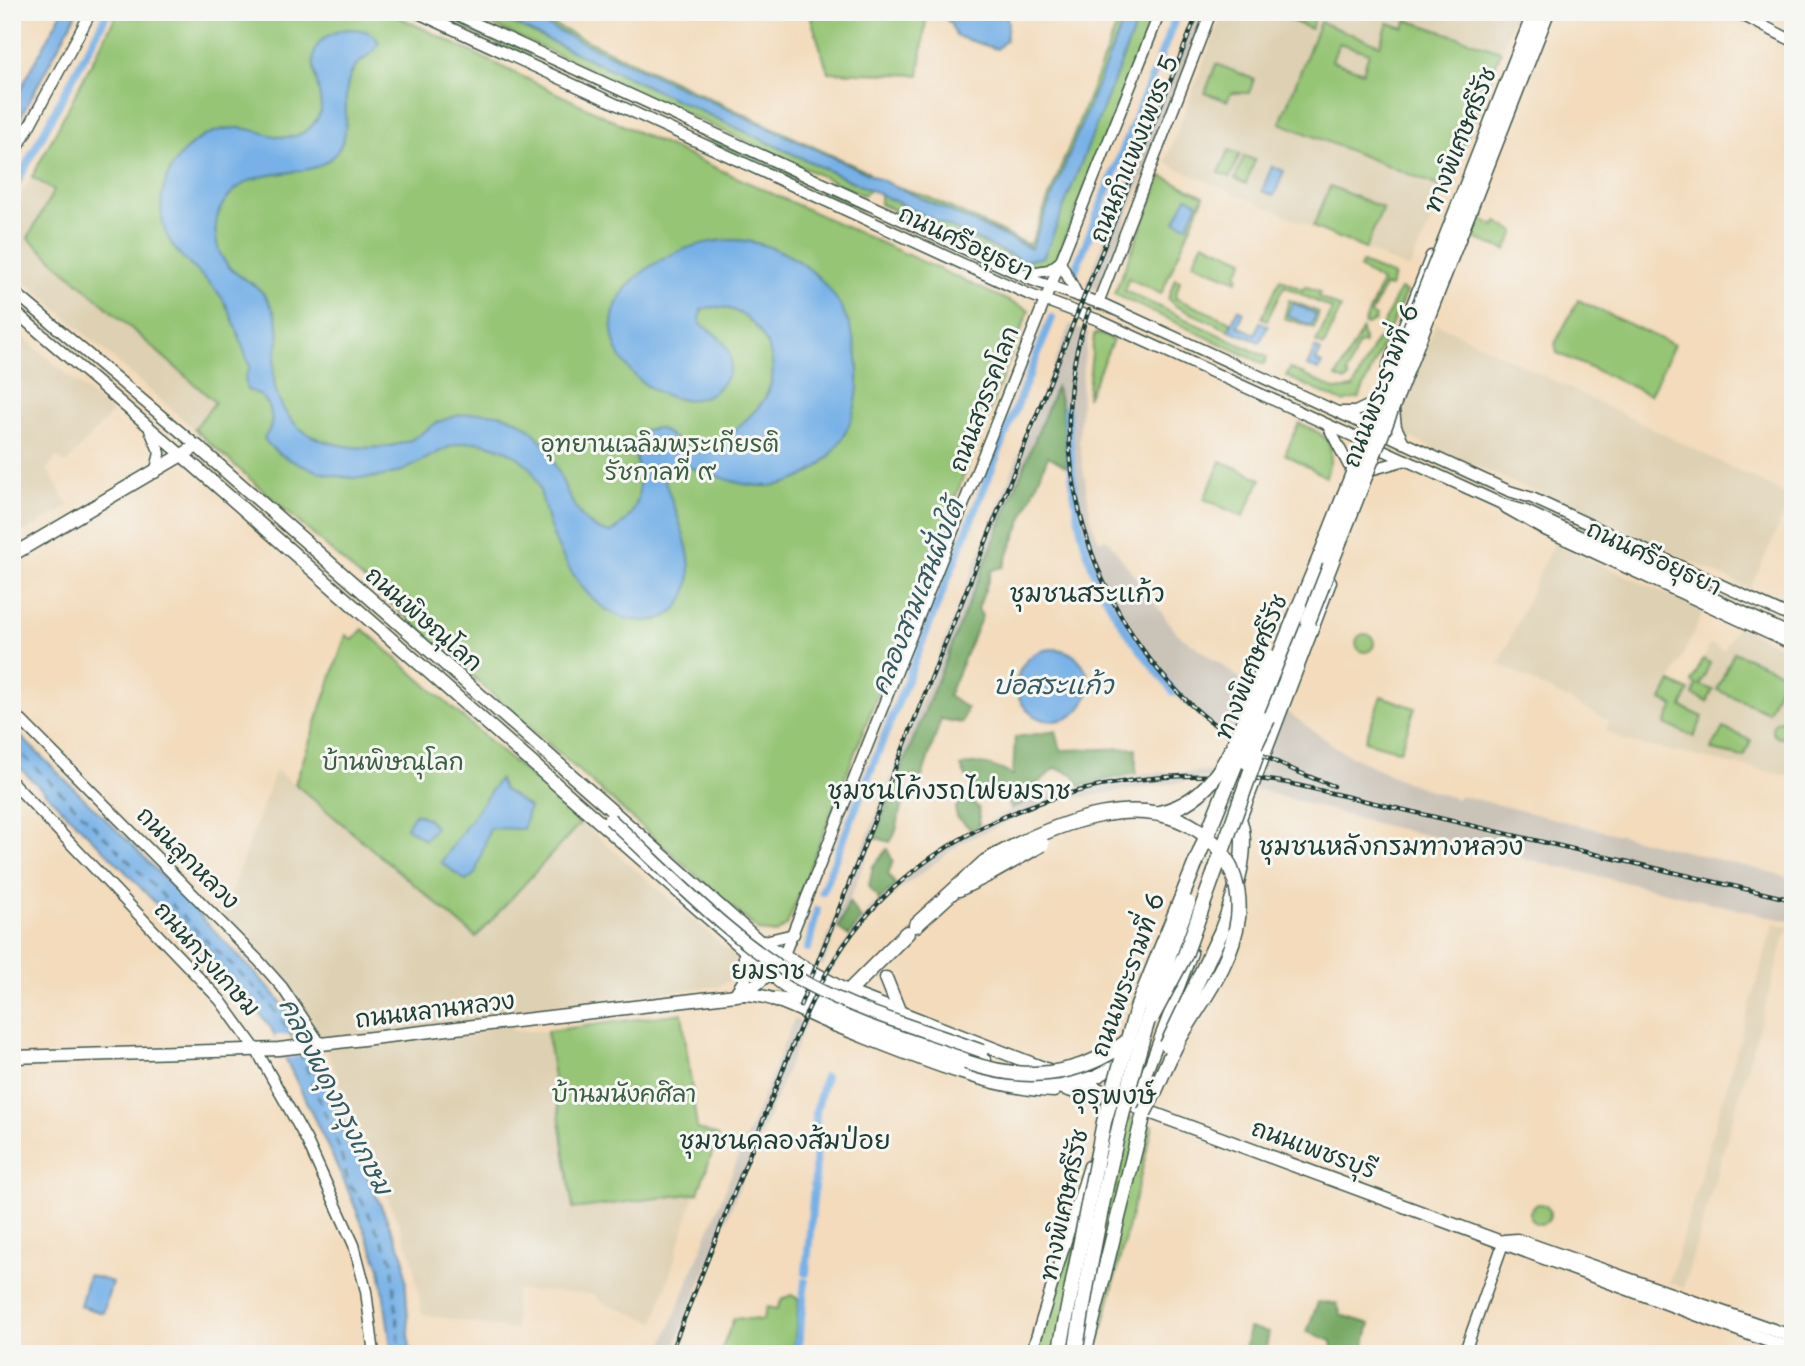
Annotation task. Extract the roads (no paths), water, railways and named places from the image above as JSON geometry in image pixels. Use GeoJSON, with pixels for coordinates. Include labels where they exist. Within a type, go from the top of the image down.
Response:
{"type":"FeatureCollection","features":[{"type":"Feature","properties":{"kind":"highway","name":"ทางพิเศษศรีรัช"},"geometry":{"type":"LineString","coordinates":[[1059,1354],[1091,1180],[1129,1033],[1154,960],[1299,607],[1535,12]]}},
{"type":"Feature","properties":{"kind":"highway","name":"ทางพิเศษศรีรัช"},"geometry":{"type":"LineString","coordinates":[[1075,1354],[1113,1148],[1141,1035],[1204,861],[1268,719],[1547,12]]}},
{"type":"Feature","properties":{"kind":"highway"},"geometry":{"type":"LineString","coordinates":[[988,867],[1082,827],[1168,811],[1199,794],[1228,758],[1267,661],[1299,607]]}},
{"type":"Feature","properties":{"kind":"highway"},"geometry":{"type":"LineString","coordinates":[[776,977],[807,998],[966,1062],[1013,1075],[1066,1072],[1114,1051],[1145,1025],[1162,1002],[1185,955],[1268,719]]}},
{"type":"Feature","properties":{"kind":"highway"},"geometry":{"type":"LineString","coordinates":[[848,992],[911,929],[952,893],[988,867],[1069,824],[1125,811],[1157,812],[1182,821],[1200,830],[1225,857],[1234,879],[1238,905],[1233,941],[1140,1110]]}},
{"type":"Feature","properties":{"kind":"highway"},"geometry":{"type":"LineString","coordinates":[[1084,1354],[1140,1110],[1162,1055],[1221,932],[1237,882],[1242,846],[1240,822]]}},
{"type":"Feature","properties":{"kind":"highway"},"geometry":{"type":"LineString","coordinates":[[776,1000],[807,998]]}},
{"type":"Feature","properties":{"kind":"main road"},"geometry":{"type":"LineString","coordinates":[[12,158],[91,12]]}},
{"type":"Feature","properties":{"kind":"main road","name":"ถนนศรีอยุธยา"},"geometry":{"type":"LineString","coordinates":[[416,12],[1045,301],[1098,320],[1502,504],[1527,511],[1590,546],[1793,645]]}},
{"type":"Feature","properties":{"kind":"main road","name":"ถนนศรีอยุธยา"},"geometry":{"type":"LineString","coordinates":[[451,12],[1021,275],[1098,303],[1509,491],[1550,515],[1793,627]]}},
{"type":"Feature","properties":{"kind":"main road","name":"ถนนสวรรคโลก"},"geometry":{"type":"LineString","coordinates":[[783,957],[1160,12]]}},
{"type":"Feature","properties":{"kind":"main road","name":"ถนนกำแพงเพชร 5"},"geometry":{"type":"LineString","coordinates":[[1098,303],[1211,12]]}},
{"type":"Feature","properties":{"kind":"main road","name":"ถนนพระรามที่ 6"},"geometry":{"type":"LineString","coordinates":[[1031,1354],[1116,1066],[1160,941],[1528,12]]}},
{"type":"Feature","properties":{"kind":"main road","name":"ถนนพระรามที่ 6"},"geometry":{"type":"LineString","coordinates":[[1140,1092],[1370,470],[1552,12]]}},
{"type":"Feature","properties":{"kind":"main road"},"geometry":{"type":"LineString","coordinates":[[1735,12],[1793,41]]}},
{"type":"Feature","properties":{"kind":"main road"},"geometry":{"type":"LineString","coordinates":[[535,67],[542,54]]}},
{"type":"Feature","properties":{"kind":"main road"},"geometry":{"type":"LineString","coordinates":[[1485,123],[1506,132]]}},
{"type":"Feature","properties":{"kind":"main road"},"geometry":{"type":"LineString","coordinates":[[863,219],[870,206]]}},
{"type":"Feature","properties":{"kind":"main road"},"geometry":{"type":"LineString","coordinates":[[1021,275],[1040,273],[1060,262],[1078,296]]}},
{"type":"Feature","properties":{"kind":"main road","name":"ถนนพิษณุโลก"},"geometry":{"type":"LineString","coordinates":[[12,290],[197,446],[760,942],[811,974]]}},
{"type":"Feature","properties":{"kind":"main road","name":"ถนนพิษณุโลก"},"geometry":{"type":"LineString","coordinates":[[12,309],[146,423],[776,977]]}},
{"type":"Feature","properties":{"kind":"main road"},"geometry":{"type":"LineString","coordinates":[[78,365],[89,364],[91,356]]}},
{"type":"Feature","properties":{"kind":"main road"},"geometry":{"type":"LineString","coordinates":[[95,379],[95,369],[104,367]]}},
{"type":"Feature","properties":{"kind":"main road"},"geometry":{"type":"LineString","coordinates":[[1334,411],[1355,412],[1374,402]]}},
{"type":"Feature","properties":{"kind":"main road"},"geometry":{"type":"LineString","coordinates":[[1394,410],[1396,427],[1404,443]]}},
{"type":"Feature","properties":{"kind":"main road"},"geometry":{"type":"LineString","coordinates":[[1338,430],[1345,425],[1347,418]]}},
{"type":"Feature","properties":{"kind":"main road"},"geometry":{"type":"LineString","coordinates":[[146,423],[160,453],[155,472]]}},
{"type":"Feature","properties":{"kind":"main road"},"geometry":{"type":"LineString","coordinates":[[1327,425],[1349,466]]}},
{"type":"Feature","properties":{"kind":"main road"},"geometry":{"type":"LineString","coordinates":[[12,555],[197,446]]}},
{"type":"Feature","properties":{"kind":"main road"},"geometry":{"type":"LineString","coordinates":[[1370,470],[1406,460]]}},
{"type":"Feature","properties":{"kind":"main road","name":"ถนนศรีอยุธยา"},"geometry":{"type":"LineString","coordinates":[[1509,491],[1532,498],[1793,618]]}},
{"type":"Feature","properties":{"kind":"main road"},"geometry":{"type":"LineString","coordinates":[[1316,552],[1345,541]]}},
{"type":"Feature","properties":{"kind":"main road","name":"ถนนศรีอยุธยา"},"geometry":{"type":"LineString","coordinates":[[1590,546],[1793,635]]}},
{"type":"Feature","properties":{"kind":"main road","name":"ถนนลูกหลวง"},"geometry":{"type":"LineString","coordinates":[[12,711],[282,986],[317,1046]]}},
{"type":"Feature","properties":{"kind":"main road"},"geometry":{"type":"LineString","coordinates":[[549,757],[571,785],[733,930],[793,975],[829,994],[1077,1084]]}},
{"type":"Feature","properties":{"kind":"main road"},"geometry":{"type":"LineString","coordinates":[[1227,775],[1256,779]]}},
{"type":"Feature","properties":{"kind":"main road","name":"ถนนกรุงเกษม"},"geometry":{"type":"LineString","coordinates":[[12,782],[220,1000],[257,1051],[307,1141],[348,1231],[366,1292],[374,1354]]}},
{"type":"Feature","properties":{"kind":"main road"},"geometry":{"type":"LineString","coordinates":[[760,942],[794,934]]}},
{"type":"Feature","properties":{"kind":"main road"},"geometry":{"type":"LineString","coordinates":[[740,994],[745,980],[745,952]]}},
{"type":"Feature","properties":{"kind":"main road"},"geometry":{"type":"LineString","coordinates":[[783,957],[776,977],[811,974]]}},
{"type":"Feature","properties":{"kind":"main road","name":"ถนนเพชรบุรี"},"geometry":{"type":"LineString","coordinates":[[811,974],[848,992],[1010,1055],[1140,1110],[1504,1241],[1515,1248],[1793,1350]]}},
{"type":"Feature","properties":{"kind":"main road","name":"ถนนหลานหลวง"},"geometry":{"type":"LineString","coordinates":[[12,1057],[257,1051],[317,1046],[740,994],[776,977]]}},
{"type":"Feature","properties":{"kind":"main road"},"geometry":{"type":"LineString","coordinates":[[886,978],[900,1013]]}},
{"type":"Feature","properties":{"kind":"main road"},"geometry":{"type":"LineString","coordinates":[[842,1008],[848,992]]}},
{"type":"Feature","properties":{"kind":"main road","name":"ถนนเพชรบุรี"},"geometry":{"type":"LineString","coordinates":[[740,994],[776,1000],[831,1024],[1004,1085],[1065,1090]]}},
{"type":"Feature","properties":{"kind":"main road","name":"ถนนเพชรบุรี"},"geometry":{"type":"LineString","coordinates":[[807,998],[842,1008],[1065,1090],[1097,1099],[1109,1097]]}},
{"type":"Feature","properties":{"kind":"main road"},"geometry":{"type":"LineString","coordinates":[[1010,1055],[1079,1079],[1103,1075],[1116,1066]]}},
{"type":"Feature","properties":{"kind":"main road"},"geometry":{"type":"LineString","coordinates":[[1140,1092],[1140,1110]]}},
{"type":"Feature","properties":{"kind":"main road","name":"ถนนเพชรบุรี"},"geometry":{"type":"LineString","coordinates":[[1504,1241],[1517,1240],[1793,1337]]}},
{"type":"Feature","properties":{"kind":"main road"},"geometry":{"type":"LineString","coordinates":[[1464,1354],[1504,1241]]}},
{"type":"Feature","properties":{"kind":"water"},"geometry":{"type":"Polygon","coordinates":[[[62,12],[77,12],[12,133],[12,105],[62,12]]]}},
{"type":"Feature","properties":{"kind":"water"},"geometry":{"type":"Polygon","coordinates":[[[488,12],[517,12],[1031,249],[1127,12],[1141,12],[1048,247],[1043,257],[1023,261],[488,12]]]}},
{"type":"Feature","properties":{"kind":"water"},"geometry":{"type":"Polygon","coordinates":[[[939,12],[1005,12],[1008,22],[1006,40],[997,49],[956,36],[951,24],[939,12]]]}},
{"type":"Feature","properties":{"kind":"water"},"geometry":{"type":"Polygon","coordinates":[[[346,29],[370,33],[379,43],[351,74],[346,93],[345,132],[338,150],[319,166],[248,181],[235,190],[223,204],[216,228],[220,254],[233,271],[260,290],[273,310],[278,327],[274,372],[278,398],[291,420],[312,436],[345,446],[388,446],[412,439],[450,418],[476,413],[502,415],[524,425],[540,439],[552,457],[579,513],[592,526],[611,533],[623,524],[636,505],[639,483],[633,444],[645,430],[658,428],[689,448],[700,451],[716,447],[758,407],[767,394],[772,378],[769,349],[753,324],[729,309],[715,307],[701,310],[700,324],[721,339],[726,346],[731,361],[726,378],[706,396],[681,399],[654,390],[631,372],[616,347],[613,318],[626,288],[661,260],[682,250],[705,243],[741,240],[775,249],[795,259],[828,287],[840,305],[855,346],[857,394],[852,418],[842,440],[827,458],[810,473],[789,482],[765,486],[739,483],[673,463],[665,469],[664,478],[686,544],[690,578],[686,594],[668,616],[652,621],[618,616],[591,596],[579,583],[560,552],[532,471],[518,457],[506,451],[487,444],[463,443],[442,450],[399,472],[352,478],[317,471],[294,462],[276,452],[264,438],[271,424],[270,409],[261,397],[247,390],[245,377],[250,367],[227,306],[215,288],[180,255],[167,236],[161,206],[164,189],[178,158],[204,136],[220,130],[238,128],[288,137],[308,129],[321,111],[315,74],[315,52],[319,43],[329,35],[346,29]]]}},
{"type":"Feature","properties":{"kind":"water"},"geometry":{"type":"Polygon","coordinates":[[[1272,166],[1284,171],[1274,196],[1262,191],[1272,166]]]}},
{"type":"Feature","properties":{"kind":"water"},"geometry":{"type":"Polygon","coordinates":[[[1187,197],[1198,203],[1187,226],[1175,221],[1187,197]]]}},
{"type":"Feature","properties":{"kind":"water"},"geometry":{"type":"Polygon","coordinates":[[[1293,303],[1316,314],[1311,326],[1287,315],[1293,303]]]}},
{"type":"Feature","properties":{"kind":"water"},"geometry":{"type":"Polygon","coordinates":[[[1238,309],[1244,312],[1238,326],[1255,334],[1260,322],[1268,326],[1260,342],[1229,330],[1238,309]]]}},
{"type":"Feature","properties":{"kind":"water"},"geometry":{"type":"Polygon","coordinates":[[[1315,348],[1321,351],[1316,361],[1322,364],[1319,370],[1307,366],[1315,348]]]}},
{"type":"Feature","properties":{"kind":"water","name":"บ่อสระแก้ว"},"geometry":{"type":"Polygon","coordinates":[[[1053,649],[1073,655],[1083,665],[1089,685],[1083,705],[1073,715],[1053,721],[1033,715],[1023,705],[1017,685],[1023,665],[1033,655],[1053,649]]]}},
{"type":"Feature","properties":{"kind":"water","name":"คลองผดุงกรุงเกษม"},"geometry":{"type":"Polygon","coordinates":[[[12,728],[127,840],[273,992],[300,1027],[404,1257],[410,1354],[392,1354],[380,1268],[346,1185],[271,1028],[251,1003],[123,869],[12,760],[12,728]]]}},
{"type":"Feature","properties":{"kind":"water"},"geometry":{"type":"Polygon","coordinates":[[[499,779],[503,789],[529,807],[523,829],[490,828],[475,874],[466,881],[441,862],[499,779]]]}},
{"type":"Feature","properties":{"kind":"water"},"geometry":{"type":"Polygon","coordinates":[[[416,813],[428,819],[435,827],[425,840],[406,827],[416,813]]]}},
{"type":"Feature","properties":{"kind":"water"},"geometry":{"type":"Polygon","coordinates":[[[88,1275],[112,1282],[103,1313],[80,1306],[88,1275]]]}},
{"type":"Feature","properties":{"kind":"waterway"},"geometry":{"type":"LineString","coordinates":[[12,192],[108,12]]}},
{"type":"Feature","properties":{"kind":"waterway","name":"คลองสามเสนฝั่งใต้"},"geometry":{"type":"LineString","coordinates":[[1074,273],[1178,12]]}},
{"type":"Feature","properties":{"kind":"waterway","name":"คลองสามเสนฝั่งใต้"},"geometry":{"type":"LineString","coordinates":[[822,892],[1052,318]]}},
{"type":"Feature","properties":{"kind":"waterway"},"geometry":{"type":"LineString","coordinates":[[1067,409],[1076,505],[1087,552],[1106,597],[1121,622],[1174,692]]}},
{"type":"Feature","properties":{"kind":"waterway"},"geometry":{"type":"LineString","coordinates":[[808,948],[817,910]]}},
{"type":"Feature","properties":{"kind":"waterway"},"geometry":{"type":"LineString","coordinates":[[806,1273],[815,1178],[816,1112],[825,1077]]}},
{"type":"Feature","properties":{"kind":"waterway"},"geometry":{"type":"LineString","coordinates":[[797,1354],[805,1282]]}},
{"type":"Feature","properties":{"kind":"railway"},"geometry":{"type":"LineString","coordinates":[[800,1006],[1198,12]]}},
{"type":"Feature","properties":{"kind":"railway"},"geometry":{"type":"LineString","coordinates":[[1089,310],[1074,363],[1069,418],[1072,473],[1084,527],[1103,579],[1129,629],[1161,673],[1199,712],[1229,735],[1263,755],[1334,786]]}},
{"type":"Feature","properties":{"kind":"railway"},"geometry":{"type":"LineString","coordinates":[[670,1354],[801,1024],[844,945],[884,897],[932,858],[985,826],[1042,802],[1103,786],[1165,777],[1227,776],[1288,783],[1793,900]]}},
{"type":"Feature","properties":{"kind":"district","name":"ชุมชนสระแก้ว"},"geometry":{"type":"Point","coordinates":[1087,593]}},
{"type":"Feature","properties":{"kind":"district","name":"ชุมชนโค้งรถไฟยมราช"},"geometry":{"type":"Point","coordinates":[949,790]}},
{"type":"Feature","properties":{"kind":"district","name":"ชุมชนหลังกรมทางหลวง"},"geometry":{"type":"Point","coordinates":[1391,846]}},
{"type":"Feature","properties":{"kind":"district","name":"ยมราช"},"geometry":{"type":"Point","coordinates":[768,970]}},
{"type":"Feature","properties":{"kind":"district","name":"อุรุพงษ์"},"geometry":{"type":"Point","coordinates":[1114,1095]}},
{"type":"Feature","properties":{"kind":"district","name":"ชุมชนคลองส้มป่อย"},"geometry":{"type":"Point","coordinates":[785,1140]}},
{"type":"Feature","properties":{"kind":"park label","name":"อุทยานเฉลิมพระเกียรติ รัชกาลที่ ๙"},"geometry":{"type":"Point","coordinates":[660,458]}},
{"type":"Feature","properties":{"kind":"park label","name":"บ้านพิษณุโลก"},"geometry":{"type":"Point","coordinates":[393,762]}},
{"type":"Feature","properties":{"kind":"park label","name":"บ้านมนังคศิลา"},"geometry":{"type":"Point","coordinates":[624,1094]}}]}
